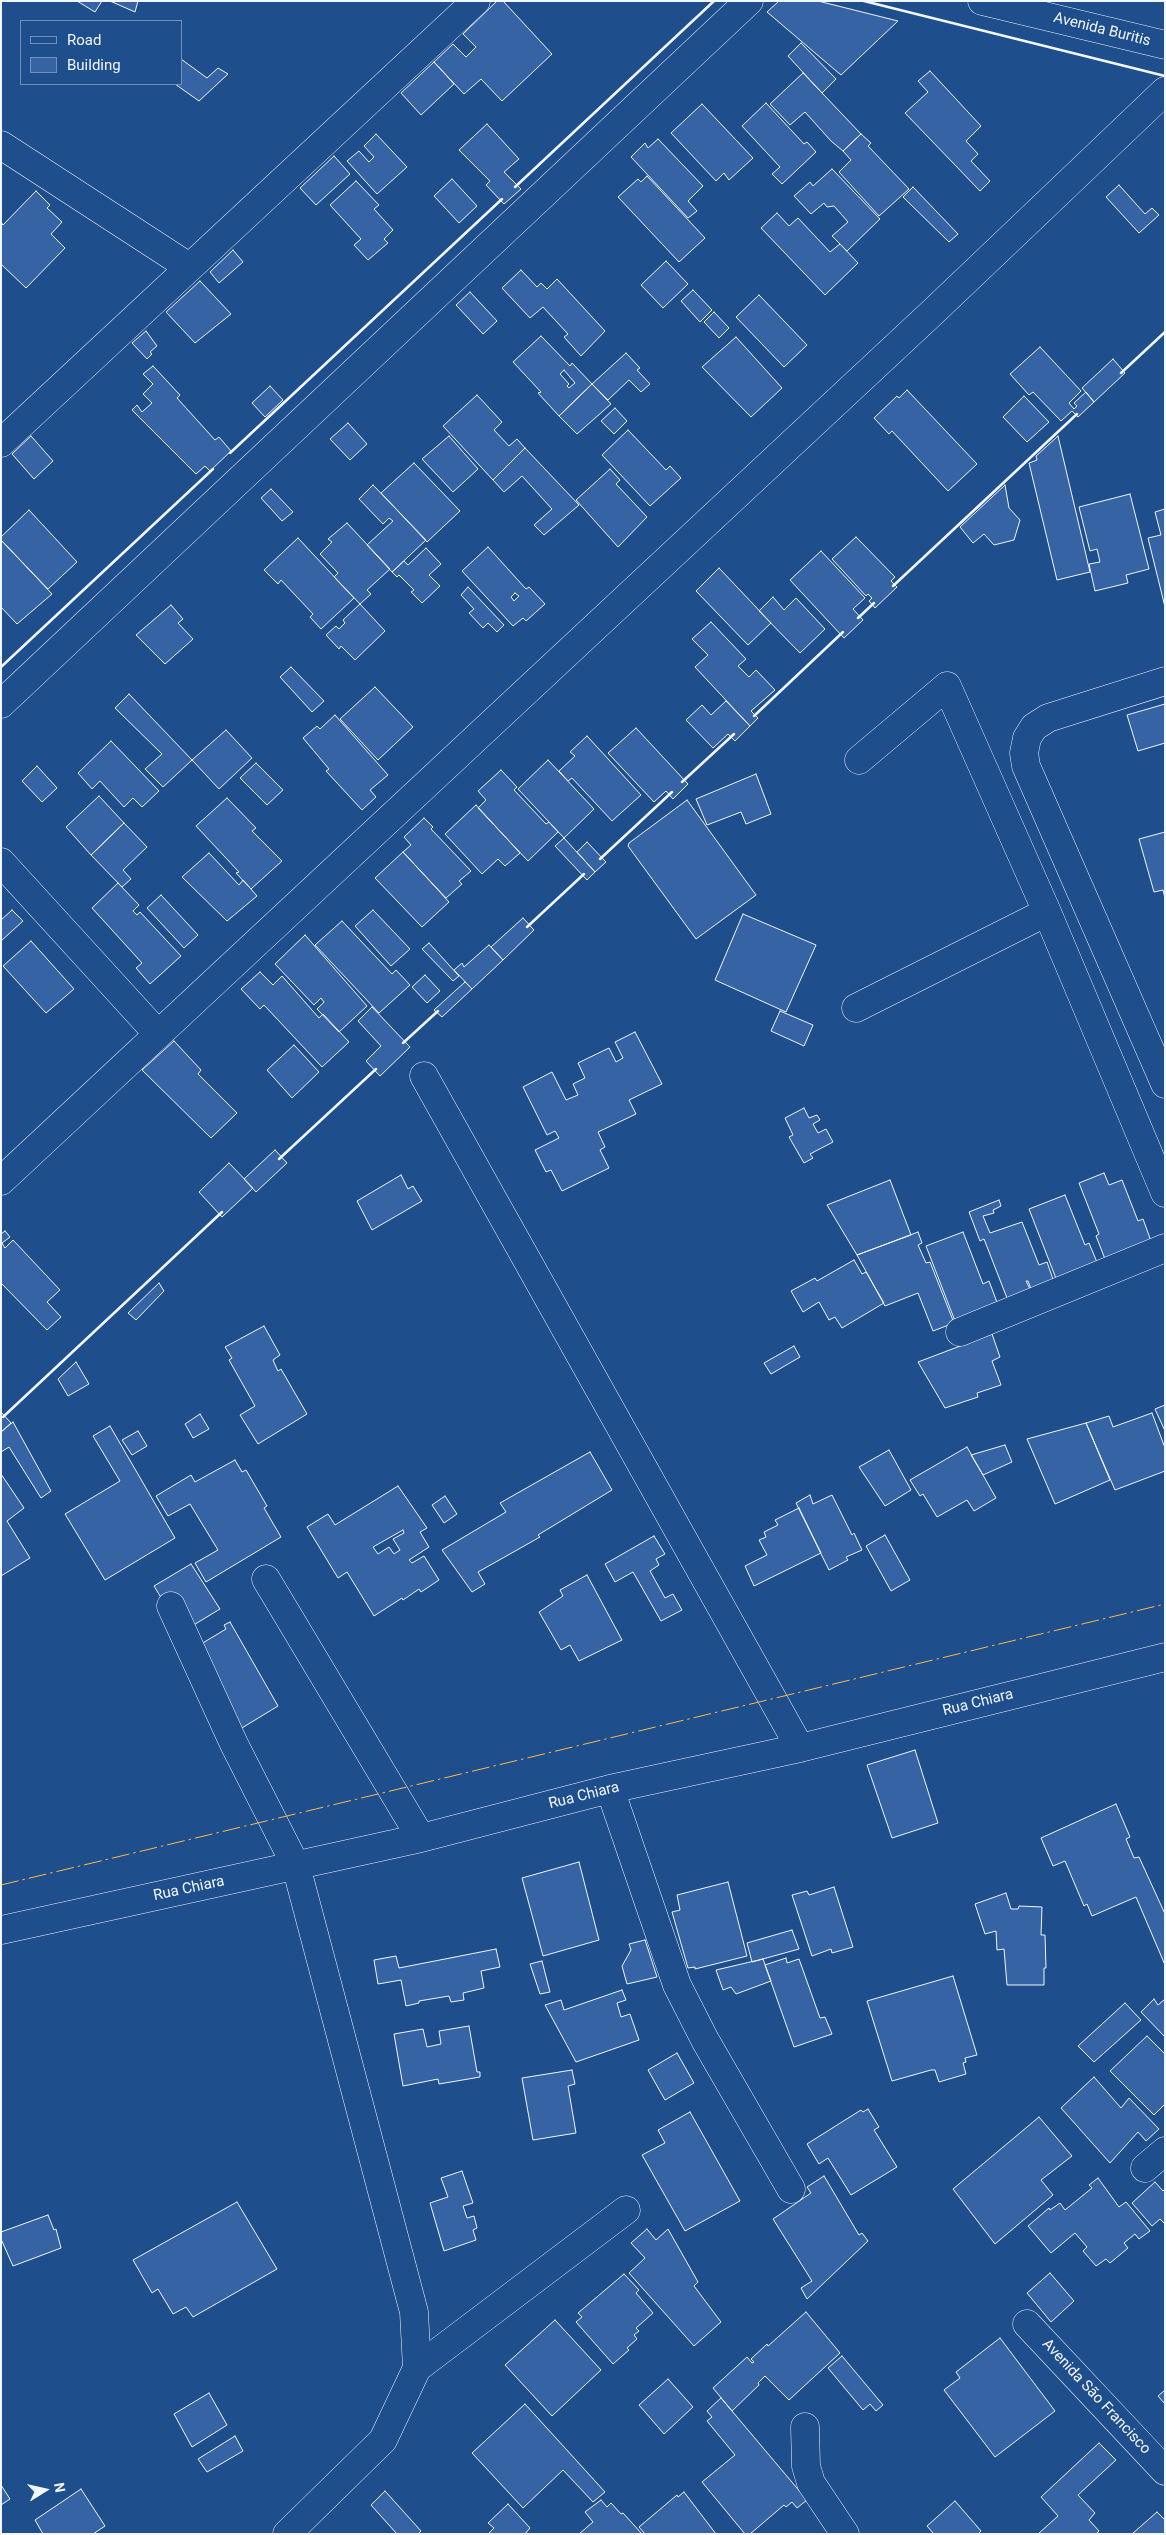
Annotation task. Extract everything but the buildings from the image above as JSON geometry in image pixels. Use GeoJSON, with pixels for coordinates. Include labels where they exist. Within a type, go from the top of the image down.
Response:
{"type":"FeatureCollection","features":[{"type":"Feature","properties":{"kind":"street"},"geometry":{"type":"LineString","coordinates":[[1,443],[476,1]]}},
{"type":"Feature","properties":{"kind":"street"},"geometry":{"type":"LineString","coordinates":[[1,704],[749,1]]}},
{"type":"Feature","properties":{"kind":"street","name":"Avenida Buritis"},"geometry":{"type":"LineString","coordinates":[[982,1],[1165,46]]}},
{"type":"Feature","properties":{"kind":"street"},"geometry":{"type":"LineString","coordinates":[[1,1181],[935,310],[1165,91]]}},
{"type":"Feature","properties":{"kind":"street"},"geometry":{"type":"LineString","coordinates":[[1,145],[188,267]]}},
{"type":"Feature","properties":{"kind":"street"},"geometry":{"type":"LineString","coordinates":[[1165,681],[1048,718],[1034,727],[1028,738],[1024,753],[1026,766],[1165,1084]]}},
{"type":"Feature","properties":{"kind":"street"},"geometry":{"type":"LineString","coordinates":[[859,760],[946,686],[1047,912],[1165,1193]]}},
{"type":"Feature","properties":{"kind":"street"},"geometry":{"type":"LineString","coordinates":[[1,862],[158,1034]]}},
{"type":"Feature","properties":{"kind":"street"},"geometry":{"type":"LineString","coordinates":[[856,1008],[1047,912]]}},
{"type":"Feature","properties":{"kind":"street"},"geometry":{"type":"LineString","coordinates":[[424,1076],[800,1748]]}},
{"type":"Feature","properties":{"kind":"street"},"geometry":{"type":"LineString","coordinates":[[960,1332],[1165,1248]]}},
{"type":"Feature","properties":{"kind":"street"},"geometry":{"type":"LineString","coordinates":[[266,1579],[421,1838]]}},
{"type":"Feature","properties":{"kind":"street"},"geometry":{"type":"LineString","coordinates":[[171,1606],[234,1744],[296,1866],[414,2312],[417,2368]]}},
{"type":"Feature","properties":{"kind":"street","name":"Rua Chiara"},"geometry":{"type":"LineString","coordinates":[[1,1930],[421,1838],[610,1789],[800,1748],[1165,1657]]}},
{"type":"Feature","properties":{"kind":"street"},"geometry":{"type":"LineString","coordinates":[[610,1789],[677,1985],[706,2040],[791,2189]]}},
{"type":"Feature","properties":{"kind":"street"},"geometry":{"type":"LineString","coordinates":[[287,2534],[383,2440],[417,2368],[626,2210]]}},
{"type":"Feature","properties":{"kind":"street","name":"Avenida São Francisco"},"geometry":{"type":"LineString","coordinates":[[1027,2324],[1165,2471]]}},
{"type":"Feature","properties":{"kind":"street"},"geometry":{"type":"LineString","coordinates":[[805,2427],[806,2466],[811,2483],[845,2534]]}},
{"type":"Feature","properties":{"kind":"wall"},"geometry":{"type":"LineString","coordinates":[[515,187],[714,1]]}},
{"type":"Feature","properties":{"kind":"wall"},"geometry":{"type":"LineString","coordinates":[[864,1],[1165,76]]}},
{"type":"Feature","properties":{"kind":"wall"},"geometry":{"type":"LineString","coordinates":[[230,453],[502,199]]}},
{"type":"Feature","properties":{"kind":"wall"},"geometry":{"type":"LineString","coordinates":[[1121,373],[1165,332]]}},
{"type":"Feature","properties":{"kind":"wall"},"geometry":{"type":"LineString","coordinates":[[893,586],[1077,414]]}},
{"type":"Feature","properties":{"kind":"wall"},"geometry":{"type":"LineString","coordinates":[[1,667],[213,469]]}},
{"type":"Feature","properties":{"kind":"wall"},"geometry":{"type":"LineString","coordinates":[[858,618],[874,603]]}},
{"type":"Feature","properties":{"kind":"wall"},"geometry":{"type":"LineString","coordinates":[[754,716],[843,632]]}},
{"type":"Feature","properties":{"kind":"wall"},"geometry":{"type":"LineString","coordinates":[[682,782],[734,734]]}},
{"type":"Feature","properties":{"kind":"wall"},"geometry":{"type":"LineString","coordinates":[[600,859],[672,792]]}},
{"type":"Feature","properties":{"kind":"wall"},"geometry":{"type":"LineString","coordinates":[[527,927],[584,874]]}},
{"type":"Feature","properties":{"kind":"wall"},"geometry":{"type":"LineString","coordinates":[[403,1043],[438,1011]]}},
{"type":"Feature","properties":{"kind":"wall"},"geometry":{"type":"LineString","coordinates":[[279,1159],[376,1069]]}},
{"type":"Feature","properties":{"kind":"wall"},"geometry":{"type":"LineString","coordinates":[[3,1417],[222,1212]]}},
{"type":"Feature","properties":{"kind":"power"},"geometry":{"type":"LineString","coordinates":[[1,1885],[1165,1604]]}}]}
